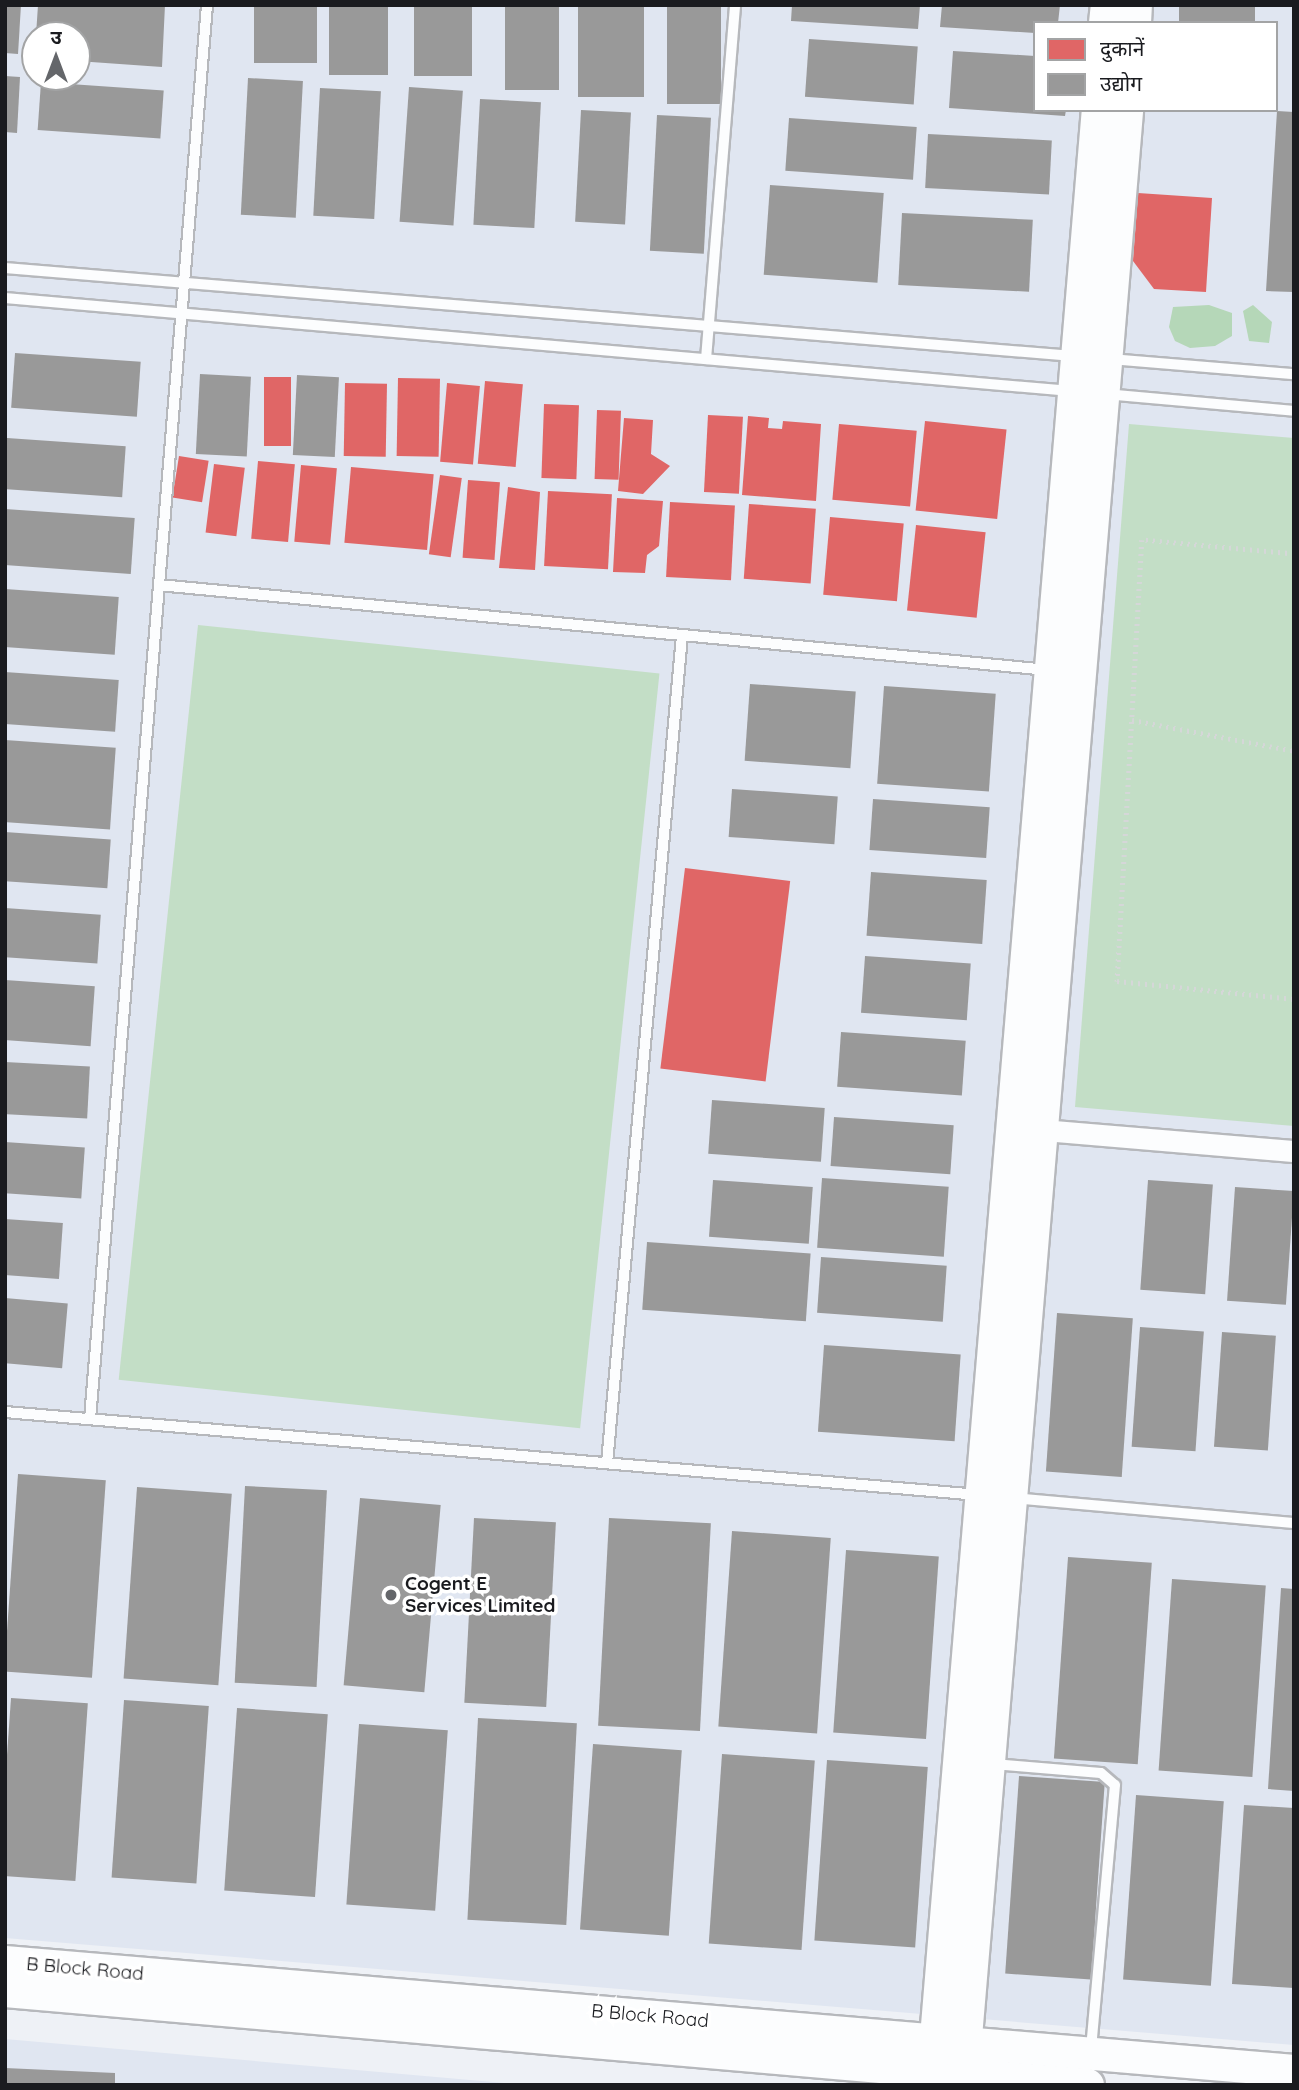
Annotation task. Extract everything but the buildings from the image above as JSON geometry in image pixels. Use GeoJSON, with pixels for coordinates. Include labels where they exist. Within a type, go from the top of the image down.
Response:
{"type":"FeatureCollection","features":[{"type":"Feature","properties":{"kind":"street"},"geometry":{"type":"LineString","coordinates":[[948,2078],[1091,357],[1098,112]]}},
{"type":"Feature","properties":{"kind":"street"},"geometry":{"type":"LineString","coordinates":[[1091,357],[1127,112]]}},
{"type":"Feature","properties":{"kind":"street"},"geometry":{"type":"LineString","coordinates":[[1027,1129],[1294,1151]]}},
{"type":"Feature","properties":{"kind":"street"},"geometry":{"type":"LineString","coordinates":[[951,2041],[990,1763],[996,1497]]}},
{"type":"Feature","properties":{"kind":"street","name":"B Block Road"},"geometry":{"type":"LineString","coordinates":[[5,1962],[1294,2071]]}},
{"type":"Feature","properties":{"kind":"street","name":"B Block Road"},"geometry":{"type":"LineString","coordinates":[[5,1991],[948,2078],[1088,2085]]}},
{"type":"Feature","properties":{"kind":"lane"},"geometry":{"type":"LineString","coordinates":[[90,1419],[208,5]]}},
{"type":"Feature","properties":{"kind":"lane"},"geometry":{"type":"LineString","coordinates":[[706,359],[735,5]]}},
{"type":"Feature","properties":{"kind":"lane"},"geometry":{"type":"LineString","coordinates":[[5,268],[1294,374]]}},
{"type":"Feature","properties":{"kind":"lane"},"geometry":{"type":"LineString","coordinates":[[5,298],[1294,411]]}},
{"type":"Feature","properties":{"kind":"lane"},"geometry":{"type":"LineString","coordinates":[[159,585],[1065,671]]}},
{"type":"Feature","properties":{"kind":"lane"},"geometry":{"type":"LineString","coordinates":[[607,1464],[682,635]]}},
{"type":"Feature","properties":{"kind":"lane"},"geometry":{"type":"LineString","coordinates":[[5,1412],[1294,1523]]}},
{"type":"Feature","properties":{"kind":"lane"},"geometry":{"type":"LineString","coordinates":[[990,1763],[1101,1773],[1115,1785],[1091,2053]]}},
{"type":"Feature","properties":{"kind":"path"},"geometry":{"type":"LineString","coordinates":[[1294,554],[1142,540],[1117,981],[1294,999]]}},
{"type":"Feature","properties":{"kind":"path"},"geometry":{"type":"LineString","coordinates":[[1132,720],[1294,751]]}},
{"type":"Feature","properties":{"kind":"shaded area"},"geometry":{"type":"Polygon","coordinates":[[[5,5],[1294,5],[1294,2045],[5,1938],[5,5]]]}},
{"type":"Feature","properties":{"kind":"shaded area"},"geometry":{"type":"Polygon","coordinates":[[[5,2039],[528,2085],[5,2085],[5,2039]]]}},
{"type":"Feature","properties":{"kind":"green space"},"geometry":{"type":"Polygon","coordinates":[[[1209,305],[1232,313],[1232,336],[1215,346],[1190,348],[1175,341],[1169,327],[1173,307],[1209,305]]]}},
{"type":"Feature","properties":{"kind":"green space"},"geometry":{"type":"Polygon","coordinates":[[[1253,305],[1272,322],[1269,343],[1249,341],[1243,311],[1253,305]]]}},
{"type":"Feature","properties":{"kind":"green space"},"geometry":{"type":"Polygon","coordinates":[[[1129,424],[1294,438],[1294,1126],[1075,1107],[1129,424]]]}},
{"type":"Feature","properties":{"kind":"green space"},"geometry":{"type":"Polygon","coordinates":[[[198,625],[659,674],[580,1428],[119,1380],[198,625]]]}},
{"type":"Feature","properties":{"kind":"place","name":"Cogent E Services Limited"},"geometry":{"type":"Point","coordinates":[391,1595]}}]}
